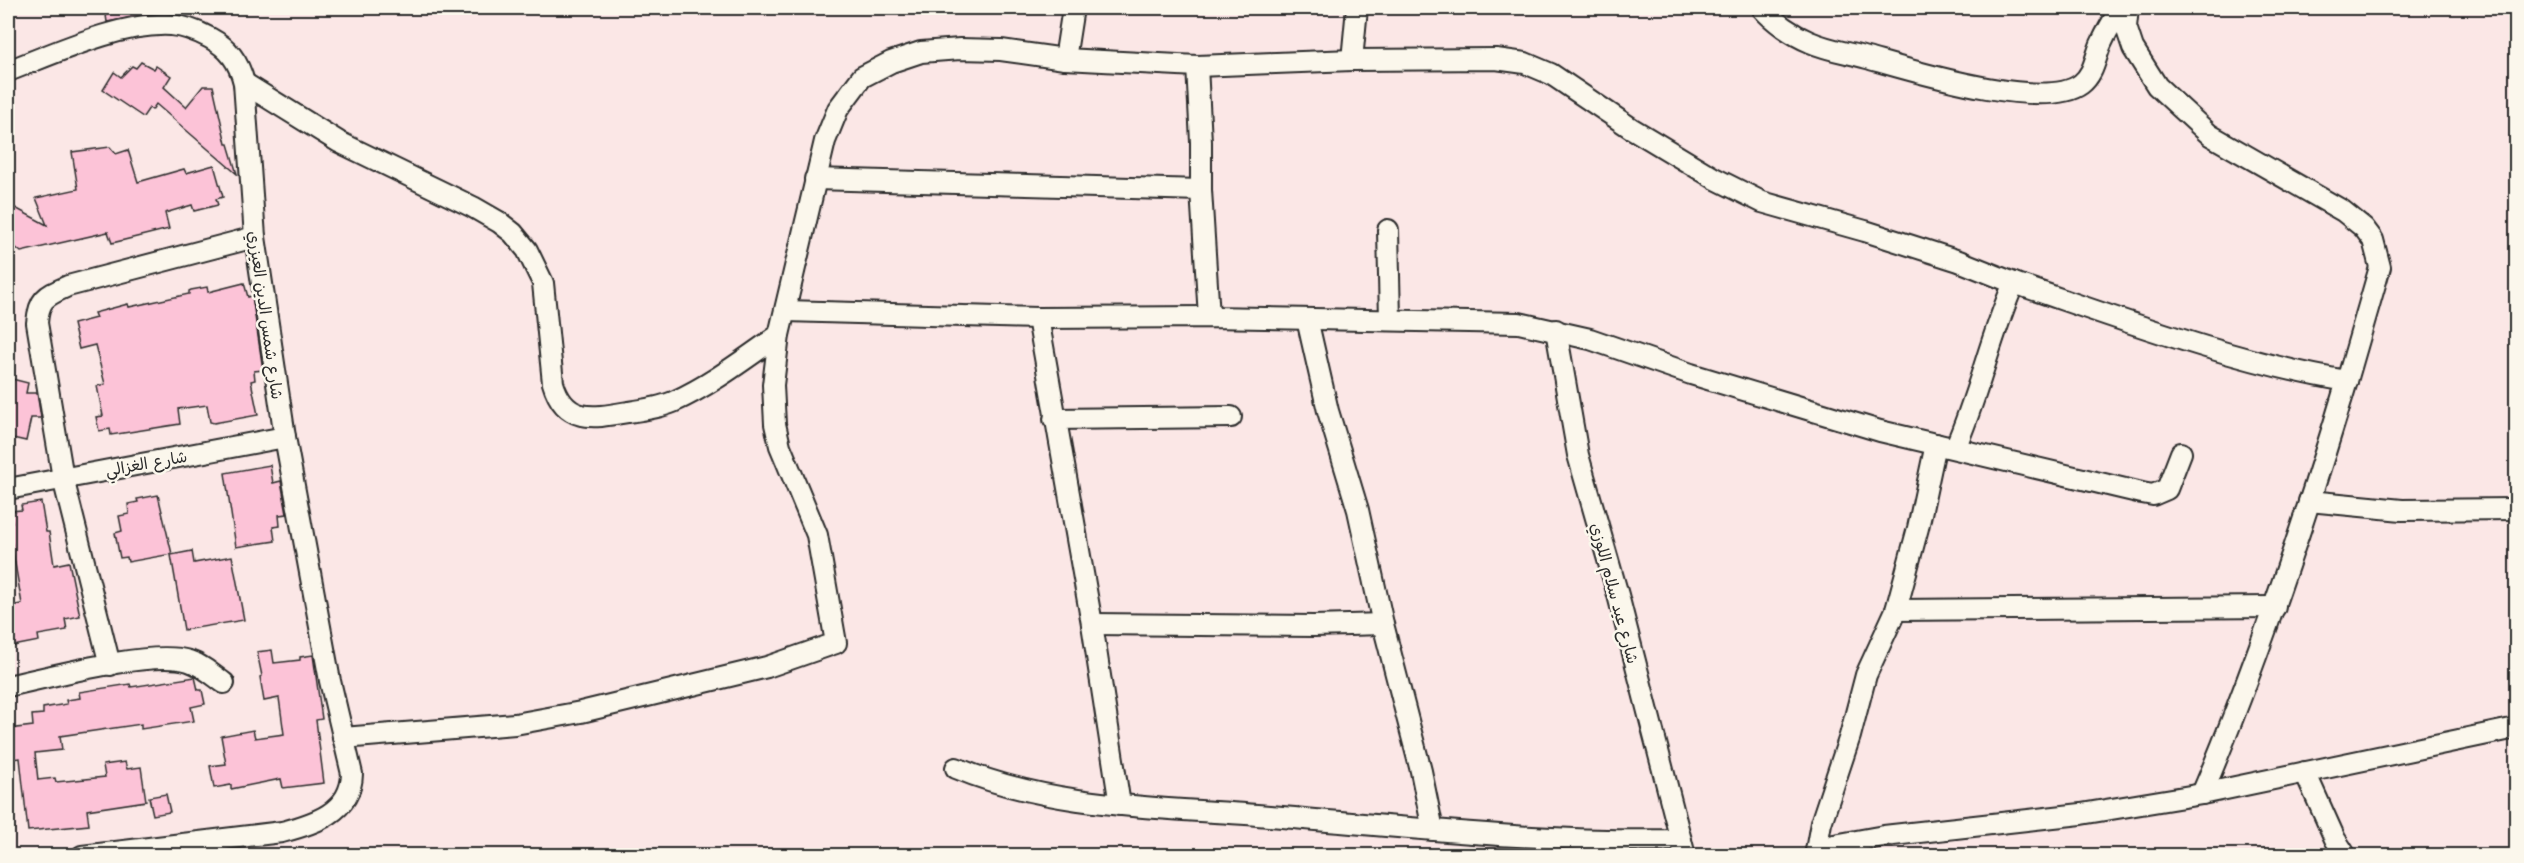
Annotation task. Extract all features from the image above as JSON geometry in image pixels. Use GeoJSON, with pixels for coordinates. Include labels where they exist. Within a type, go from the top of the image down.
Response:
{"type":"FeatureCollection","features":[{"type":"Feature","properties":{"kind":"street"},"geometry":{"type":"LineString","coordinates":[[1065,59],[1073,8]]}},
{"type":"Feature","properties":{"kind":"street"},"geometry":{"type":"LineString","coordinates":[[1352,60],[1357,8]]}},
{"type":"Feature","properties":{"kind":"street"},"geometry":{"type":"LineString","coordinates":[[1762,8],[1783,27],[1810,42],[1943,80],[1983,88],[2030,92],[2067,90],[2081,84],[2091,72],[2101,44],[2121,8]]}},
{"type":"Feature","properties":{"kind":"street"},"geometry":{"type":"LineString","coordinates":[[2128,8],[2126,27],[2133,48],[2157,87],[2210,135],[2343,211],[2364,228],[2373,240],[2380,267],[2347,381],[2274,607],[2230,728],[2202,794]]}},
{"type":"Feature","properties":{"kind":"street","name":"شارع شمس الدين العيزري"},"geometry":{"type":"LineString","coordinates":[[8,71],[75,46],[142,26],[172,25],[194,30],[229,50],[241,70],[244,83],[255,237],[285,437],[343,738],[349,756],[351,780],[345,796],[336,807],[314,824],[282,832],[82,855]]}},
{"type":"Feature","properties":{"kind":"street"},"geometry":{"type":"LineString","coordinates":[[343,738],[515,723],[581,712],[767,667],[836,643],[817,535],[780,446],[775,424],[773,385],[779,335],[815,178],[825,141],[838,109],[862,77],[891,62],[921,51],[1001,50],[1065,59],[1197,66],[1352,60],[1496,59],[1525,63],[1551,74],[1631,128],[1714,178],[1762,202],[1959,261],[2014,283],[2165,333],[2263,362],[2347,381]]}},
{"type":"Feature","properties":{"kind":"street"},"geometry":{"type":"LineString","coordinates":[[1197,66],[1201,142],[1200,190],[1209,316]]}},
{"type":"Feature","properties":{"kind":"street"},"geometry":{"type":"LineString","coordinates":[[244,83],[339,142],[473,207],[513,233],[527,249],[543,283],[553,383],[557,397],[565,407],[580,416],[606,416],[646,410],[673,402],[710,381],[779,335]]}},
{"type":"Feature","properties":{"kind":"street"},"geometry":{"type":"LineString","coordinates":[[815,178],[1200,190]]}},
{"type":"Feature","properties":{"kind":"street"},"geometry":{"type":"LineString","coordinates":[[1388,230],[1390,320]]}},
{"type":"Feature","properties":{"kind":"street"},"geometry":{"type":"LineString","coordinates":[[110,665],[63,478],[37,323],[39,307],[45,298],[68,286],[255,237]]}},
{"type":"Feature","properties":{"kind":"street"},"geometry":{"type":"LineString","coordinates":[[1816,855],[1821,823],[1850,736],[1866,675],[1896,610],[1918,528],[1946,446],[1972,405],[1997,321],[2014,283]]}},
{"type":"Feature","properties":{"kind":"street"},"geometry":{"type":"LineString","coordinates":[[786,311],[1038,318],[1209,316],[1491,320],[1556,330],[1590,339],[1782,403],[1946,446],[2153,495],[2160,494],[2170,484],[2181,453]]}},
{"type":"Feature","properties":{"kind":"street"},"geometry":{"type":"LineString","coordinates":[[1038,318],[1092,624],[1120,805]]}},
{"type":"Feature","properties":{"kind":"street"},"geometry":{"type":"LineString","coordinates":[[1307,319],[1329,411],[1358,510],[1433,830]]}},
{"type":"Feature","properties":{"kind":"street","name":"شارع عيد سلام اللوزي"},"geometry":{"type":"LineString","coordinates":[[1556,330],[1578,455],[1618,595],[1683,848]]}},
{"type":"Feature","properties":{"kind":"street"},"geometry":{"type":"LineString","coordinates":[[1054,419],[1231,417]]}},
{"type":"Feature","properties":{"kind":"street","name":"شارع الغزالي"},"geometry":{"type":"LineString","coordinates":[[8,489],[285,437]]}},
{"type":"Feature","properties":{"kind":"street"},"geometry":{"type":"LineString","coordinates":[[2308,501],[2402,510],[2517,509]]}},
{"type":"Feature","properties":{"kind":"street"},"geometry":{"type":"LineString","coordinates":[[1896,610],[2274,607]]}},
{"type":"Feature","properties":{"kind":"street"},"geometry":{"type":"LineString","coordinates":[[1092,624],[1314,626],[1383,624]]}},
{"type":"Feature","properties":{"kind":"street"},"geometry":{"type":"LineString","coordinates":[[8,686],[110,665],[178,658],[198,665],[224,683]]}},
{"type":"Feature","properties":{"kind":"street"},"geometry":{"type":"LineString","coordinates":[[1816,855],[1834,845],[1884,836],[2081,814],[2202,794],[2517,728]]}},
{"type":"Feature","properties":{"kind":"street"},"geometry":{"type":"LineString","coordinates":[[957,768],[1009,787],[1040,794],[1120,805],[1683,848]]}},
{"type":"Feature","properties":{"kind":"street"},"geometry":{"type":"LineString","coordinates":[[2305,772],[2335,839],[2346,855]]}},
{"type":"Feature","properties":{"kind":"building"},"geometry":{"type":"Polygon","coordinates":[[[105,8],[173,8],[173,13],[150,14],[107,22],[105,8]]]}},
{"type":"Feature","properties":{"kind":"building"},"geometry":{"type":"Polygon","coordinates":[[[141,62],[154,69],[156,66],[171,76],[164,87],[186,107],[203,86],[213,86],[226,144],[228,144],[237,174],[156,104],[152,110],[149,108],[143,117],[103,90],[114,72],[121,77],[132,66],[136,68],[141,62]]]}},
{"type":"Feature","properties":{"kind":"building"},"geometry":{"type":"Polygon","coordinates":[[[110,147],[116,154],[128,150],[138,182],[184,169],[186,173],[214,165],[223,197],[216,199],[218,205],[194,211],[192,205],[165,213],[169,229],[112,243],[108,232],[21,252],[8,241],[8,204],[47,225],[36,198],[78,189],[72,152],[110,147]]]}},
{"type":"Feature","properties":{"kind":"building"},"geometry":{"type":"Polygon","coordinates":[[[244,283],[248,297],[252,296],[263,370],[254,371],[255,380],[251,381],[258,415],[214,423],[210,422],[207,405],[178,409],[180,424],[111,435],[110,429],[99,431],[96,417],[103,416],[97,386],[105,384],[95,345],[79,349],[73,324],[96,318],[94,313],[128,304],[129,307],[189,294],[191,290],[207,287],[208,292],[244,283]]]}},
{"type":"Feature","properties":{"kind":"building"},"geometry":{"type":"Polygon","coordinates":[[[8,378],[28,383],[26,393],[37,393],[41,418],[31,418],[26,441],[8,437],[8,378]]]}},
{"type":"Feature","properties":{"kind":"building"},"geometry":{"type":"Polygon","coordinates":[[[270,465],[273,483],[281,481],[287,514],[279,515],[280,526],[273,527],[275,541],[236,547],[225,473],[270,465]]]}},
{"type":"Feature","properties":{"kind":"building"},"geometry":{"type":"Polygon","coordinates":[[[158,495],[172,554],[128,562],[127,557],[120,558],[115,533],[122,531],[119,516],[129,514],[128,504],[138,502],[137,499],[158,495]]]}},
{"type":"Feature","properties":{"kind":"building"},"geometry":{"type":"Polygon","coordinates":[[[41,502],[54,565],[69,562],[80,616],[65,619],[67,630],[38,635],[39,641],[8,647],[8,606],[22,604],[8,523],[12,523],[10,511],[22,510],[21,505],[41,502]]]}},
{"type":"Feature","properties":{"kind":"building"},"geometry":{"type":"Polygon","coordinates":[[[192,551],[194,563],[232,556],[244,620],[184,630],[171,555],[192,551]]]}},
{"type":"Feature","properties":{"kind":"building"},"geometry":{"type":"Polygon","coordinates":[[[272,650],[274,663],[300,660],[300,657],[313,655],[322,719],[316,720],[324,783],[283,788],[281,779],[231,789],[231,785],[214,788],[210,766],[226,764],[221,736],[253,730],[255,738],[284,734],[279,698],[264,701],[260,677],[262,676],[257,652],[272,650]]]}},
{"type":"Feature","properties":{"kind":"building"},"geometry":{"type":"Polygon","coordinates":[[[195,677],[198,690],[202,690],[205,704],[191,707],[194,721],[141,729],[141,724],[60,736],[62,750],[35,753],[38,780],[55,778],[56,782],[105,777],[103,765],[125,762],[127,769],[141,767],[146,801],[87,810],[89,825],[28,831],[20,758],[11,759],[8,729],[33,726],[32,715],[43,714],[43,708],[67,704],[66,700],[80,698],[79,692],[195,677]]]}},
{"type":"Feature","properties":{"kind":"building"},"geometry":{"type":"Polygon","coordinates":[[[166,794],[170,812],[153,815],[149,797],[166,794]]]}}]}
